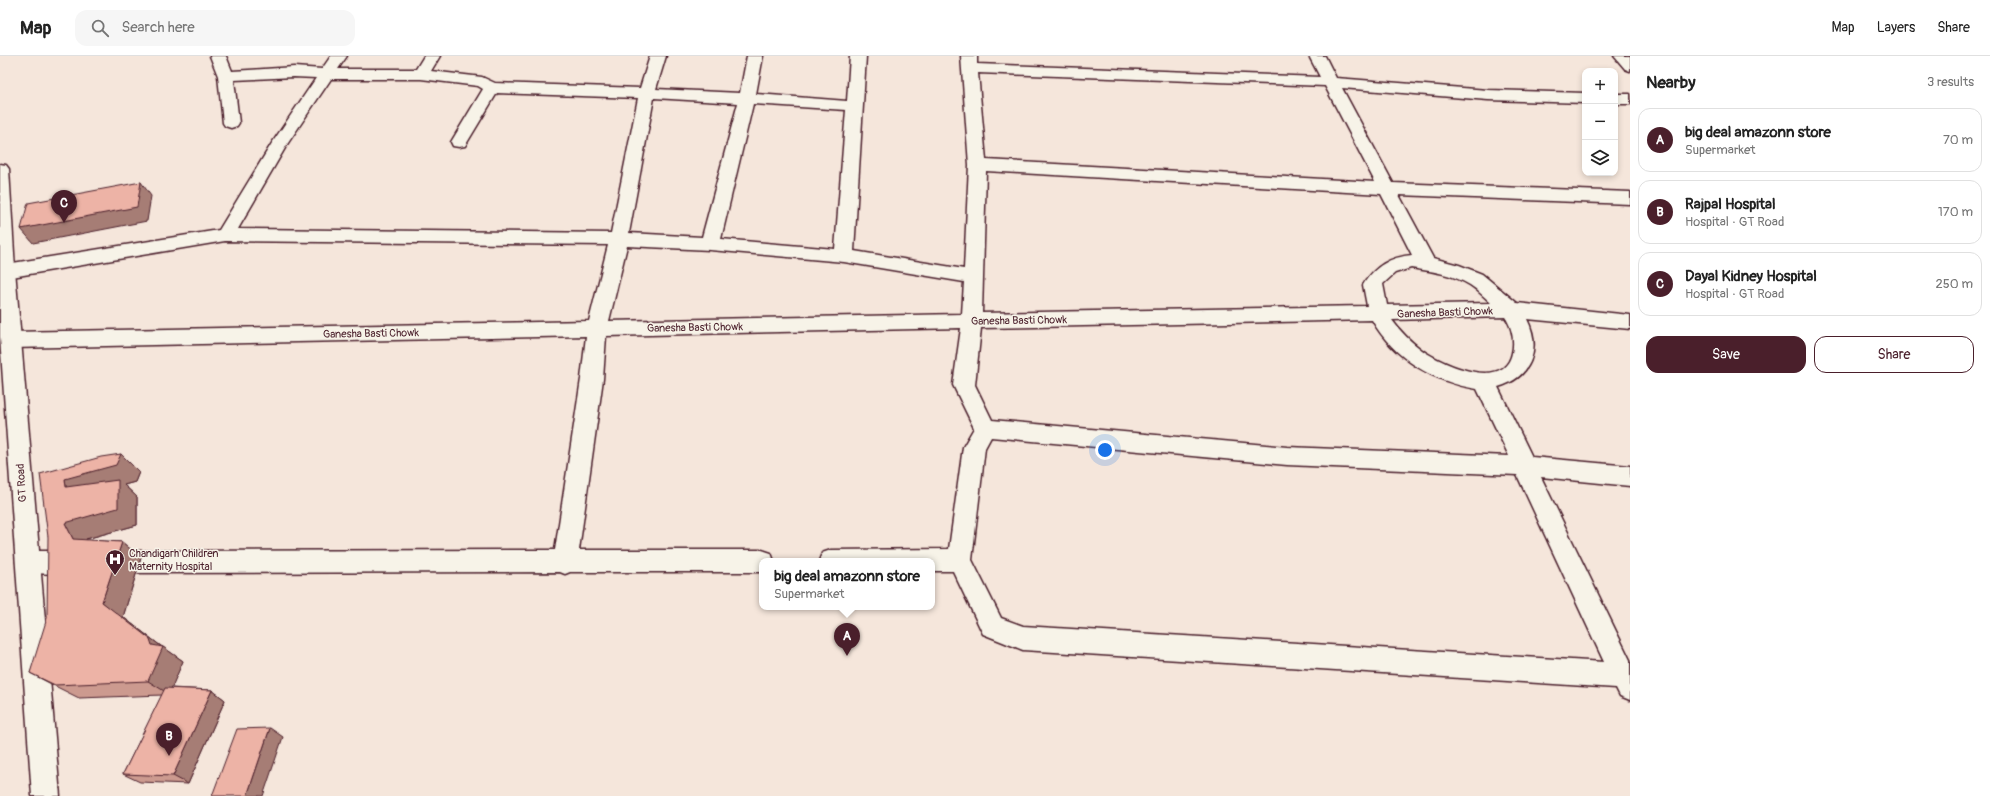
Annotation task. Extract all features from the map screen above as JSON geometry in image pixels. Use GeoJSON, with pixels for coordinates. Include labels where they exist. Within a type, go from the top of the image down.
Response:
{"type":"FeatureCollection","features":[{"type":"Feature","properties":{"kind":"street"},"geometry":{"type":"LineString","coordinates":[[218,56],[226,76],[230,123]]}},
{"type":"Feature","properties":{"kind":"street"},"geometry":{"type":"LineString","coordinates":[[225,235],[280,143],[339,56]]}},
{"type":"Feature","properties":{"kind":"street"},"geometry":{"type":"LineString","coordinates":[[421,74],[432,56]]}},
{"type":"Feature","properties":{"kind":"street"},"geometry":{"type":"LineString","coordinates":[[565,563],[592,379],[597,328],[619,239],[636,143],[647,92],[658,56]]}},
{"type":"Feature","properties":{"kind":"street"},"geometry":{"type":"LineString","coordinates":[[710,244],[747,97],[755,56]]}},
{"type":"Feature","properties":{"kind":"street"},"geometry":{"type":"LineString","coordinates":[[844,256],[858,56]]}},
{"type":"Feature","properties":{"kind":"street"},"geometry":{"type":"LineString","coordinates":[[1317,56],[1426,263]]}},
{"type":"Feature","properties":{"kind":"street"},"geometry":{"type":"LineString","coordinates":[[1622,56],[1630,66]]}},
{"type":"Feature","properties":{"kind":"street"},"geometry":{"type":"LineString","coordinates":[[985,428],[964,385],[972,321],[975,277],[978,165],[970,62],[1331,82],[1488,95],[1582,98]]}},
{"type":"Feature","properties":{"kind":"street"},"geometry":{"type":"LineString","coordinates":[[226,76],[294,72],[328,74],[421,74],[482,82],[492,88],[647,92],[747,97],[854,106]]}},
{"type":"Feature","properties":{"kind":"street"},"geometry":{"type":"LineString","coordinates":[[459,142],[492,88]]}},
{"type":"Feature","properties":{"kind":"street"},"geometry":{"type":"LineString","coordinates":[[1618,98],[1630,99]]}},
{"type":"Feature","properties":{"kind":"street"},"geometry":{"type":"LineString","coordinates":[[978,165],[1387,188],[1630,198]]}},
{"type":"Feature","properties":{"kind":"street","name":"GT Road"},"geometry":{"type":"LineString","coordinates":[[0,169],[2,271],[11,340],[46,796]]}},
{"type":"Feature","properties":{"kind":"street"},"geometry":{"type":"LineString","coordinates":[[2,271],[225,235],[619,239],[710,244],[844,256],[975,277]]}},
{"type":"Feature","properties":{"kind":"street","name":"Ganesha Basti Chowk"},"geometry":{"type":"LineString","coordinates":[[1411,261],[1426,263],[1450,268],[1476,279],[1511,310],[1520,324],[1523,334],[1523,354],[1514,370],[1505,377],[1485,382],[1452,375],[1420,360],[1402,344],[1384,323],[1379,313],[1373,285],[1379,274],[1393,265],[1411,261]]}},
{"type":"Feature","properties":{"kind":"street","name":"Ganesha Basti Chowk"},"geometry":{"type":"LineString","coordinates":[[11,340],[1511,310],[1630,322]]}},
{"type":"Feature","properties":{"kind":"street"},"geometry":{"type":"LineString","coordinates":[[1485,382],[1628,680]]}},
{"type":"Feature","properties":{"kind":"street"},"geometry":{"type":"LineString","coordinates":[[985,428],[1287,456],[1525,466],[1630,476]]}},
{"type":"Feature","properties":{"kind":"street"},"geometry":{"type":"LineString","coordinates":[[985,428],[974,447],[960,560],[992,626],[1024,638],[1598,675],[1628,680]]}},
{"type":"Feature","properties":{"kind":"street"},"geometry":{"type":"LineString","coordinates":[[935,560],[960,560]]}},
{"type":"Feature","properties":{"kind":"street"},"geometry":{"type":"LineString","coordinates":[[28,562],[759,562]]}},
{"type":"Feature","properties":{"kind":"building"},"geometry":{"type":"Polygon","coordinates":[[[141,182],[137,207],[21,229],[28,203],[141,182]]]}},
{"type":"Feature","properties":{"kind":"building"},"geometry":{"type":"Polygon","coordinates":[[[121,454],[116,465],[65,479],[66,487],[118,480],[118,508],[65,523],[73,539],[122,542],[102,602],[150,639],[152,645],[163,647],[148,681],[55,685],[30,673],[47,618],[48,537],[40,474],[101,457],[121,454]]]}},
{"type":"Feature","properties":{"kind":"building"},"geometry":{"type":"Polygon","coordinates":[[[165,688],[212,690],[173,776],[123,774],[165,688]]]}},
{"type":"Feature","properties":{"kind":"building"},"geometry":{"type":"Polygon","coordinates":[[[270,728],[247,796],[212,796],[237,729],[270,728]]]}},
{"type":"Feature","properties":{"kind":"place","name":"Dayal Kidney Hospital"},"geometry":{"type":"Point","coordinates":[64,223]}},
{"type":"Feature","properties":{"kind":"place","name":"Chandigarh Children Maternity Hospital"},"geometry":{"type":"Point","coordinates":[115,576]}},
{"type":"Feature","properties":{"kind":"place","name":"big deal amazonn store"},"geometry":{"type":"Point","coordinates":[847,656]}},
{"type":"Feature","properties":{"kind":"place","name":"Rajpal Hospital"},"geometry":{"type":"Point","coordinates":[169,756]}}]}
